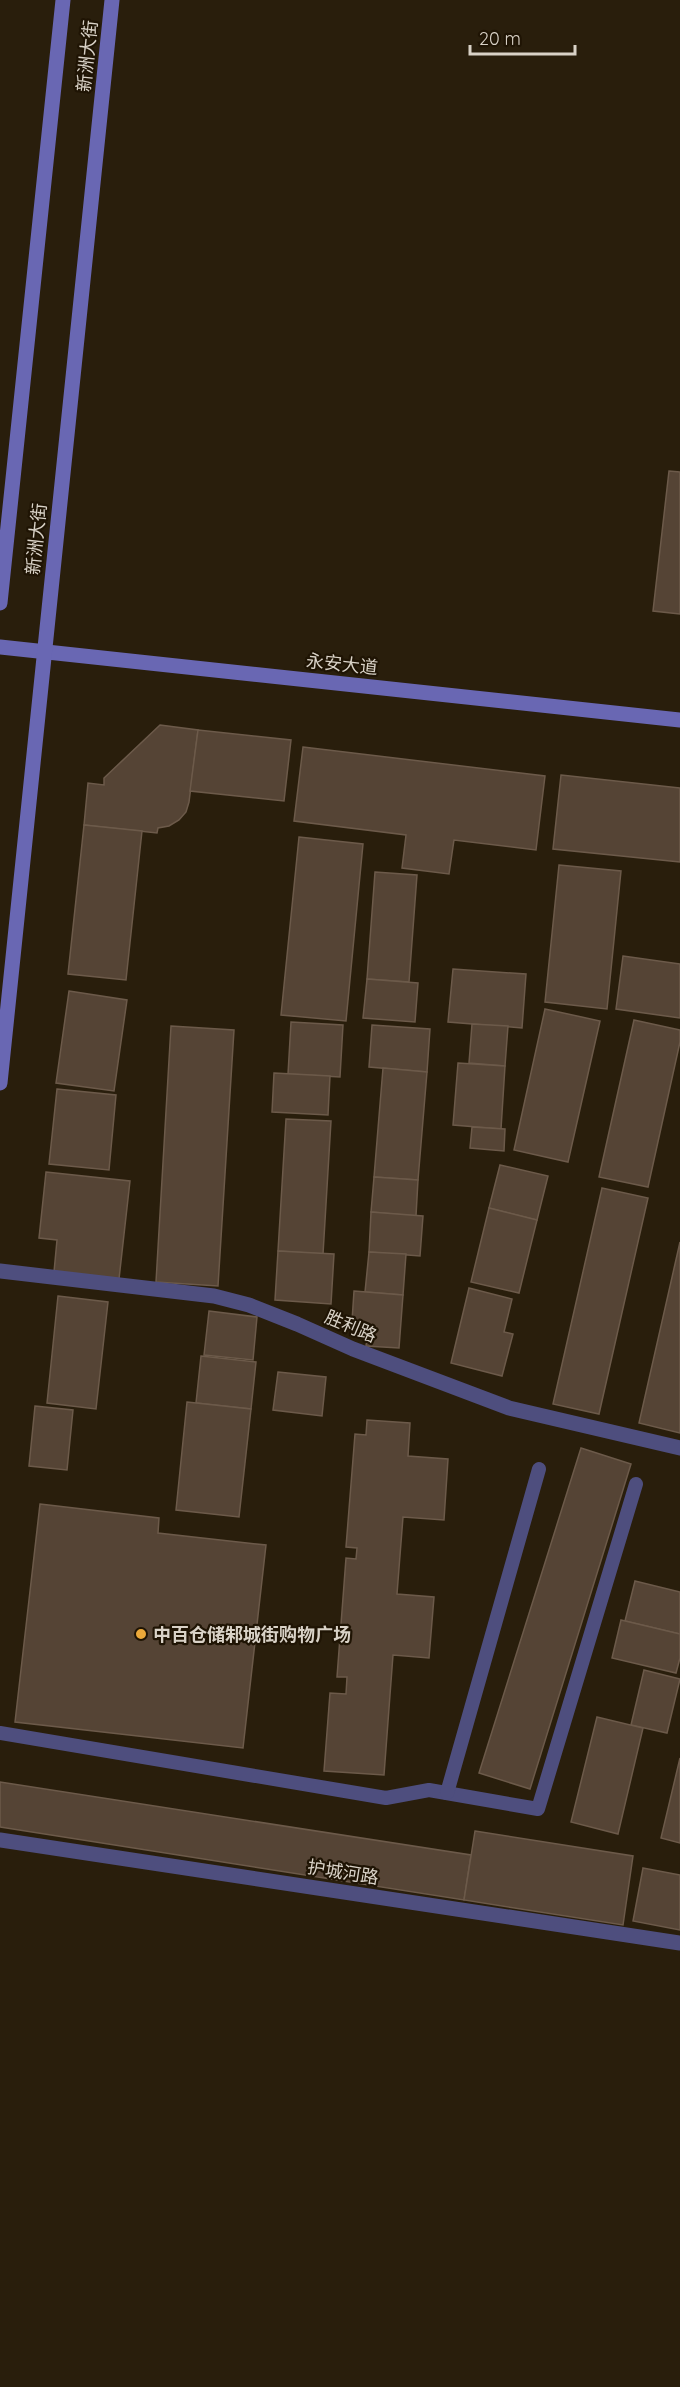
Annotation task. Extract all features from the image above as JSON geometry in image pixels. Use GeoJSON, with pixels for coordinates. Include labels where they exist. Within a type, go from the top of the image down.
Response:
{"type":"FeatureCollection","features":[{"type":"Feature","properties":{"kind":"main road","name":"新洲大街"},"geometry":{"type":"LineString","coordinates":[[0,603],[63,0]]}},
{"type":"Feature","properties":{"kind":"main road","name":"新洲大街"},"geometry":{"type":"LineString","coordinates":[[0,1083],[112,0]]}},
{"type":"Feature","properties":{"kind":"main road","name":"永安大道"},"geometry":{"type":"LineString","coordinates":[[0,647],[680,720]]}},
{"type":"Feature","properties":{"kind":"street","name":"胜利路"},"geometry":{"type":"LineString","coordinates":[[0,1270],[214,1296],[268,1313],[353,1349],[509,1408],[680,1448]]}},
{"type":"Feature","properties":{"kind":"street","name":"护城河路"},"geometry":{"type":"LineString","coordinates":[[0,1840],[680,1943]]}},
{"type":"Feature","properties":{"kind":"lane"},"geometry":{"type":"LineString","coordinates":[[447,1793],[539,1469]]}},
{"type":"Feature","properties":{"kind":"lane"},"geometry":{"type":"LineString","coordinates":[[0,1733],[386,1798],[429,1790],[538,1809],[636,1484]]}},
{"type":"Feature","properties":{"kind":"building"},"geometry":{"type":"Polygon","coordinates":[[[669,471],[680,472],[680,614],[653,611],[669,471]]]}},
{"type":"Feature","properties":{"kind":"building"},"geometry":{"type":"Polygon","coordinates":[[[160,725],[198,730],[186,812],[169,826],[158,828],[157,833],[84,825],[88,783],[104,785],[104,778],[160,725]]]}},
{"type":"Feature","properties":{"kind":"building"},"geometry":{"type":"Polygon","coordinates":[[[198,730],[291,740],[284,801],[190,791],[198,730]]]}},
{"type":"Feature","properties":{"kind":"building"},"geometry":{"type":"Polygon","coordinates":[[[303,747],[545,776],[536,850],[454,840],[449,874],[402,868],[406,835],[294,821],[303,747]]]}},
{"type":"Feature","properties":{"kind":"building"},"geometry":{"type":"Polygon","coordinates":[[[561,775],[680,788],[680,862],[553,849],[561,775]]]}},
{"type":"Feature","properties":{"kind":"building"},"geometry":{"type":"Polygon","coordinates":[[[84,825],[142,831],[126,980],[68,974],[84,825]]]}},
{"type":"Feature","properties":{"kind":"building"},"geometry":{"type":"Polygon","coordinates":[[[299,837],[363,844],[346,1021],[281,1015],[299,837]]]}},
{"type":"Feature","properties":{"kind":"building"},"geometry":{"type":"Polygon","coordinates":[[[559,865],[621,871],[607,1009],[545,1002],[559,865]]]}},
{"type":"Feature","properties":{"kind":"building"},"geometry":{"type":"Polygon","coordinates":[[[375,872],[417,875],[409,982],[367,979],[375,872]]]}},
{"type":"Feature","properties":{"kind":"building"},"geometry":{"type":"Polygon","coordinates":[[[623,956],[680,964],[680,1018],[616,1009],[623,956]]]}},
{"type":"Feature","properties":{"kind":"building"},"geometry":{"type":"Polygon","coordinates":[[[453,969],[526,974],[522,1028],[448,1022],[453,969]]]}},
{"type":"Feature","properties":{"kind":"building"},"geometry":{"type":"Polygon","coordinates":[[[367,979],[418,983],[415,1022],[363,1018],[367,979]]]}},
{"type":"Feature","properties":{"kind":"building"},"geometry":{"type":"Polygon","coordinates":[[[69,991],[127,1000],[114,1091],[56,1083],[69,991]]]}},
{"type":"Feature","properties":{"kind":"building"},"geometry":{"type":"Polygon","coordinates":[[[545,1009],[600,1021],[568,1162],[514,1150],[545,1009]]]}},
{"type":"Feature","properties":{"kind":"building"},"geometry":{"type":"Polygon","coordinates":[[[634,1020],[680,1030],[680,1042],[648,1187],[599,1177],[634,1020]]]}},
{"type":"Feature","properties":{"kind":"building"},"geometry":{"type":"Polygon","coordinates":[[[291,1022],[343,1025],[340,1077],[288,1074],[291,1022]]]}},
{"type":"Feature","properties":{"kind":"building"},"geometry":{"type":"Polygon","coordinates":[[[472,1024],[508,1026],[505,1066],[469,1063],[472,1024]]]}},
{"type":"Feature","properties":{"kind":"building"},"geometry":{"type":"Polygon","coordinates":[[[372,1025],[430,1029],[427,1072],[369,1067],[372,1025]]]}},
{"type":"Feature","properties":{"kind":"building"},"geometry":{"type":"Polygon","coordinates":[[[171,1026],[234,1030],[218,1286],[156,1282],[171,1026]]]}},
{"type":"Feature","properties":{"kind":"building"},"geometry":{"type":"Polygon","coordinates":[[[458,1063],[505,1066],[501,1129],[453,1125],[458,1063]]]}},
{"type":"Feature","properties":{"kind":"building"},"geometry":{"type":"Polygon","coordinates":[[[383,1068],[427,1072],[418,1180],[374,1177],[383,1068]]]}},
{"type":"Feature","properties":{"kind":"building"},"geometry":{"type":"Polygon","coordinates":[[[274,1073],[330,1076],[328,1115],[272,1112],[274,1073]]]}},
{"type":"Feature","properties":{"kind":"building"},"geometry":{"type":"Polygon","coordinates":[[[57,1089],[116,1095],[109,1170],[49,1164],[57,1089]]]}},
{"type":"Feature","properties":{"kind":"building"},"geometry":{"type":"Polygon","coordinates":[[[286,1119],[331,1121],[323,1254],[278,1251],[286,1119]]]}},
{"type":"Feature","properties":{"kind":"building"},"geometry":{"type":"Polygon","coordinates":[[[472,1127],[505,1129],[504,1151],[470,1148],[472,1127]]]}},
{"type":"Feature","properties":{"kind":"building"},"geometry":{"type":"Polygon","coordinates":[[[500,1165],[548,1176],[537,1220],[489,1208],[500,1165]]]}},
{"type":"Feature","properties":{"kind":"building"},"geometry":{"type":"Polygon","coordinates":[[[46,1172],[130,1181],[119,1279],[54,1272],[57,1240],[39,1238],[46,1172]]]}},
{"type":"Feature","properties":{"kind":"building"},"geometry":{"type":"Polygon","coordinates":[[[374,1177],[418,1180],[416,1216],[371,1212],[374,1177]]]}},
{"type":"Feature","properties":{"kind":"building"},"geometry":{"type":"Polygon","coordinates":[[[602,1188],[648,1198],[599,1414],[553,1404],[602,1188]]]}},
{"type":"Feature","properties":{"kind":"building"},"geometry":{"type":"Polygon","coordinates":[[[489,1208],[537,1220],[519,1293],[471,1282],[489,1208]]]}},
{"type":"Feature","properties":{"kind":"building"},"geometry":{"type":"Polygon","coordinates":[[[371,1212],[423,1216],[420,1256],[369,1252],[371,1212]]]}},
{"type":"Feature","properties":{"kind":"building"},"geometry":{"type":"Polygon","coordinates":[[[680,1242],[680,1433],[639,1423],[680,1242]]]}},
{"type":"Feature","properties":{"kind":"building"},"geometry":{"type":"Polygon","coordinates":[[[278,1251],[334,1254],[331,1304],[275,1300],[278,1251]]]}},
{"type":"Feature","properties":{"kind":"building"},"geometry":{"type":"Polygon","coordinates":[[[369,1252],[406,1254],[403,1295],[365,1292],[369,1252]]]}},
{"type":"Feature","properties":{"kind":"building"},"geometry":{"type":"Polygon","coordinates":[[[469,1288],[512,1299],[504,1332],[513,1334],[502,1376],[451,1363],[469,1288]]]}},
{"type":"Feature","properties":{"kind":"building"},"geometry":{"type":"Polygon","coordinates":[[[354,1291],[403,1295],[399,1348],[366,1346],[367,1337],[351,1336],[354,1291]]]}},
{"type":"Feature","properties":{"kind":"building"},"geometry":{"type":"Polygon","coordinates":[[[58,1296],[108,1302],[96,1409],[47,1403],[58,1296]]]}},
{"type":"Feature","properties":{"kind":"building"},"geometry":{"type":"Polygon","coordinates":[[[209,1311],[257,1317],[253,1360],[204,1355],[209,1311]]]}},
{"type":"Feature","properties":{"kind":"building"},"geometry":{"type":"Polygon","coordinates":[[[201,1356],[256,1362],[251,1409],[196,1403],[201,1356]]]}},
{"type":"Feature","properties":{"kind":"building"},"geometry":{"type":"Polygon","coordinates":[[[278,1372],[326,1377],[322,1416],[273,1410],[278,1372]]]}},
{"type":"Feature","properties":{"kind":"building"},"geometry":{"type":"Polygon","coordinates":[[[187,1402],[251,1409],[239,1517],[176,1510],[187,1402]]]}},
{"type":"Feature","properties":{"kind":"building"},"geometry":{"type":"Polygon","coordinates":[[[35,1406],[73,1410],[67,1470],[29,1466],[35,1406]]]}},
{"type":"Feature","properties":{"kind":"building"},"geometry":{"type":"Polygon","coordinates":[[[367,1420],[410,1423],[408,1456],[448,1459],[444,1520],[403,1517],[397,1594],[434,1597],[429,1658],[393,1655],[384,1775],[324,1771],[330,1693],[346,1694],[347,1677],[337,1677],[346,1558],[356,1559],[357,1548],[346,1547],[355,1434],[366,1435],[367,1420]]]}},
{"type":"Feature","properties":{"kind":"building"},"geometry":{"type":"Polygon","coordinates":[[[581,1448],[631,1464],[530,1789],[479,1773],[581,1448]]]}},
{"type":"Feature","properties":{"kind":"building","name":"中百仓储邾城街购物广场"},"geometry":{"type":"Polygon","coordinates":[[[40,1504],[159,1518],[158,1533],[266,1545],[243,1748],[15,1722],[40,1504]]]}},
{"type":"Feature","properties":{"kind":"building"},"geometry":{"type":"Polygon","coordinates":[[[635,1581],[680,1592],[680,1634],[625,1621],[635,1581]]]}},
{"type":"Feature","properties":{"kind":"building"},"geometry":{"type":"Polygon","coordinates":[[[621,1620],[680,1634],[680,1658],[676,1673],[612,1658],[621,1620]]]}},
{"type":"Feature","properties":{"kind":"building"},"geometry":{"type":"Polygon","coordinates":[[[644,1670],[680,1679],[667,1733],[631,1725],[644,1670]]]}},
{"type":"Feature","properties":{"kind":"building"},"geometry":{"type":"Polygon","coordinates":[[[597,1717],[643,1728],[618,1834],[571,1822],[597,1717]]]}},
{"type":"Feature","properties":{"kind":"building"},"geometry":{"type":"Polygon","coordinates":[[[680,1758],[680,1843],[661,1838],[680,1758]]]}},
{"type":"Feature","properties":{"kind":"building"},"geometry":{"type":"Polygon","coordinates":[[[0,1782],[471,1855],[464,1900],[0,1827],[0,1782]]]}},
{"type":"Feature","properties":{"kind":"building"},"geometry":{"type":"Polygon","coordinates":[[[475,1831],[633,1856],[623,1925],[464,1900],[475,1831]]]}},
{"type":"Feature","properties":{"kind":"building"},"geometry":{"type":"Polygon","coordinates":[[[643,1868],[680,1875],[680,1930],[633,1921],[643,1868]]]}},
{"type":"Feature","properties":{"kind":"place","name":"中百仓储邾城街购物广场"},"geometry":{"type":"Point","coordinates":[141,1634]}}]}
